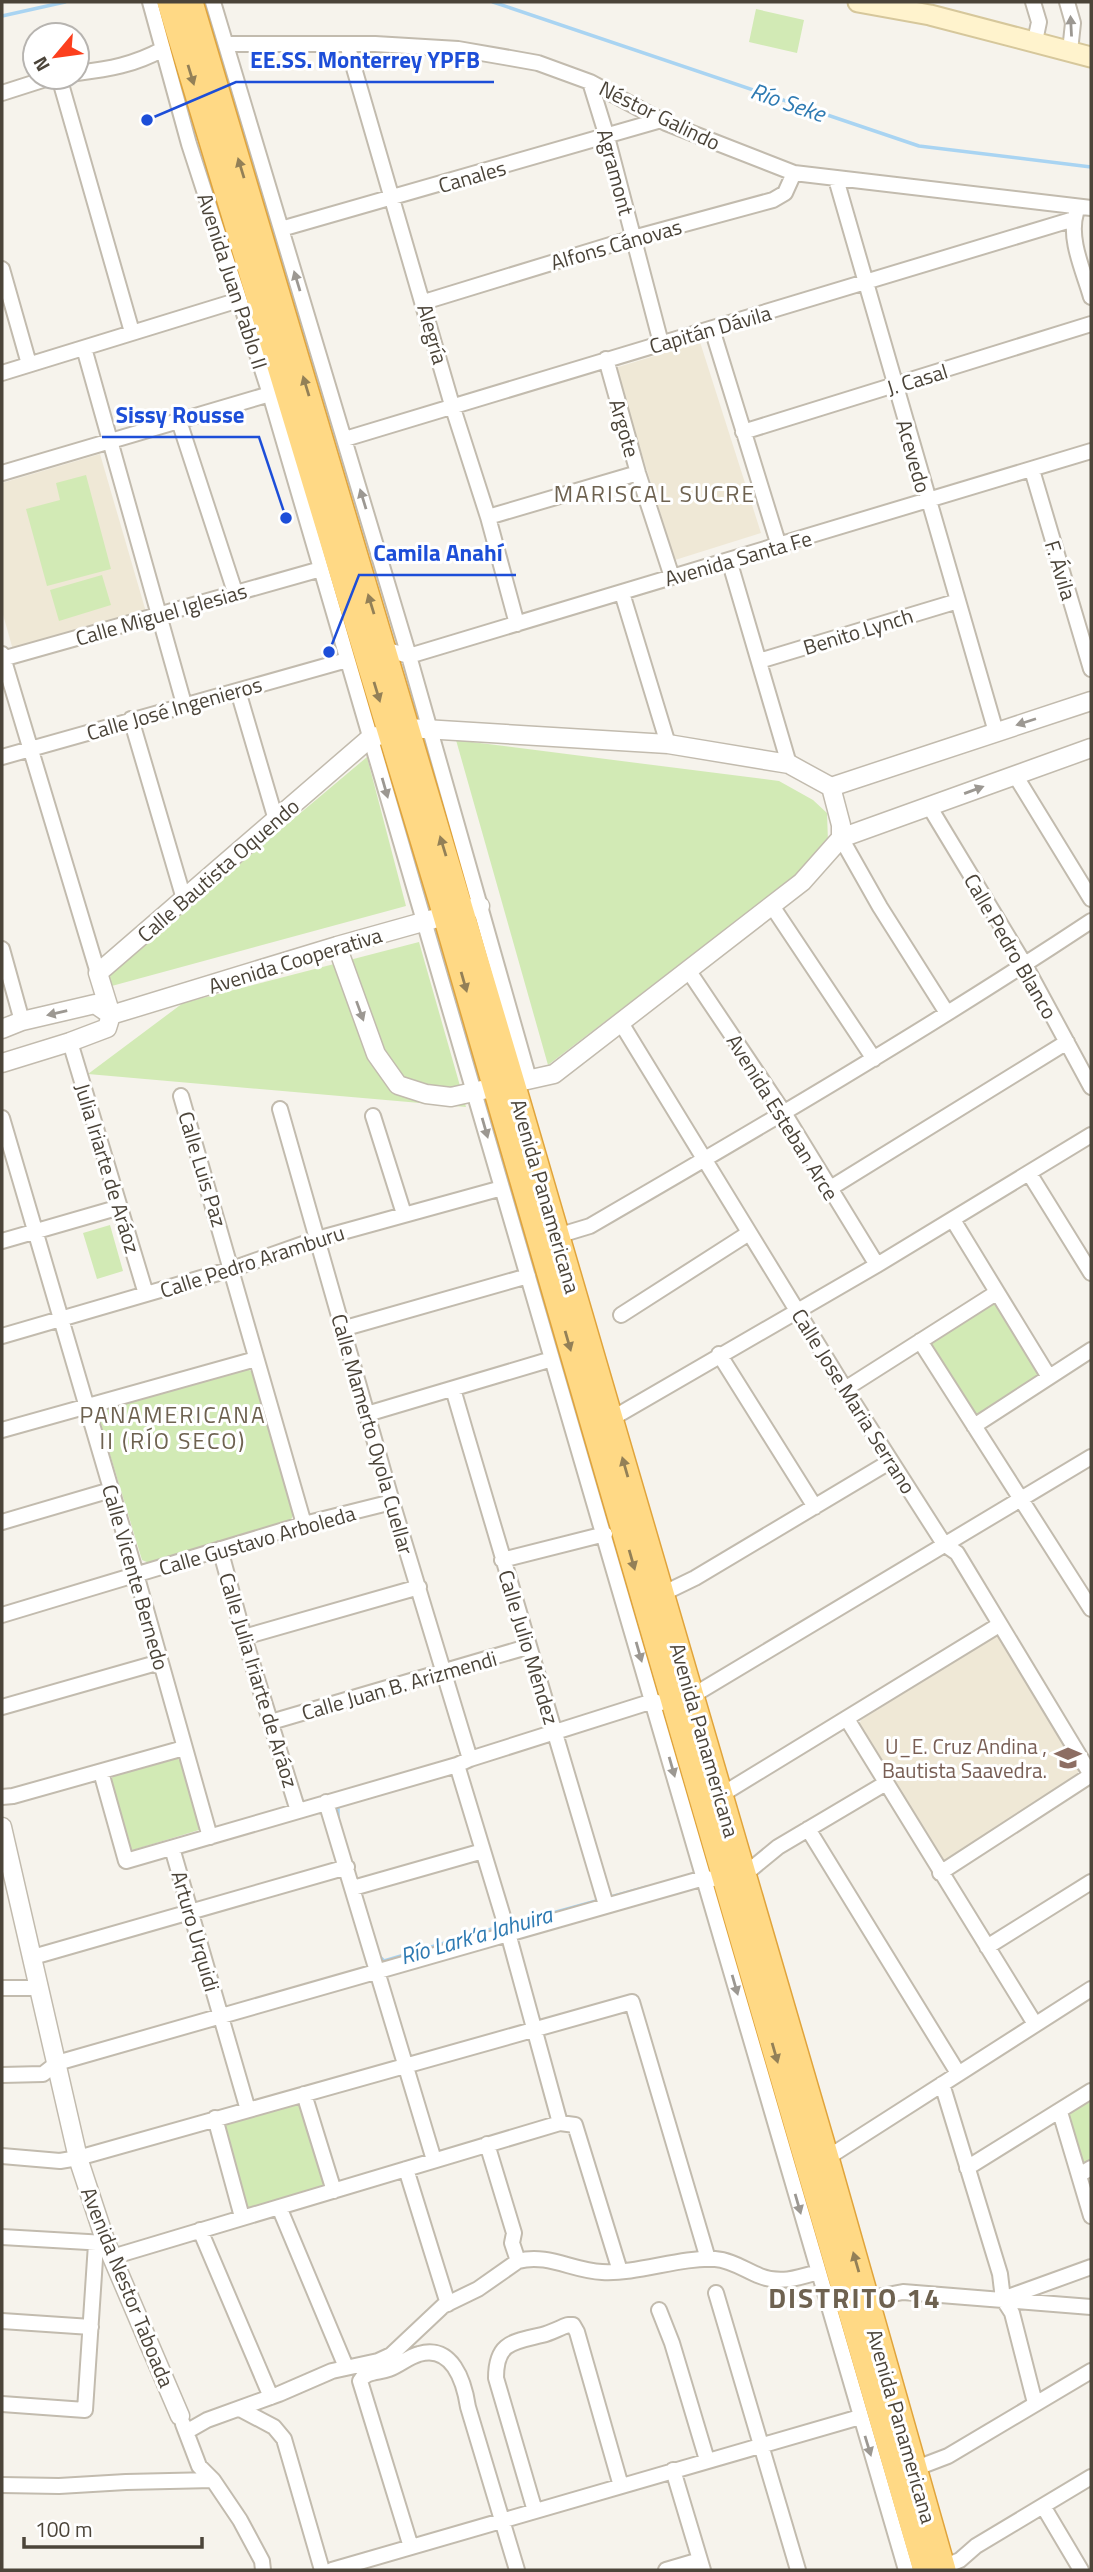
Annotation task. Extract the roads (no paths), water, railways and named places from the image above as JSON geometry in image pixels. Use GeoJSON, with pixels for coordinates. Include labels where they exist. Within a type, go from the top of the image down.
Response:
{"type":"FeatureCollection","features":[{"type":"Feature","properties":{"kind":"highway","name":"Avenida Juan Pablo II"},"geometry":{"type":"LineString","coordinates":[[177,5],[384,649],[399,732]]}},
{"type":"Feature","properties":{"kind":"highway","name":"Avenida Juan Pablo II"},"geometry":{"type":"LineString","coordinates":[[177,5],[453,914]]}},
{"type":"Feature","properties":{"kind":"highway","name":"Avenida Panamericana"},"geometry":{"type":"LineString","coordinates":[[453,914],[503,1085],[673,1701],[937,2569]]}},
{"type":"Feature","properties":{"kind":"highway","name":"Avenida Panamericana"},"geometry":{"type":"LineString","coordinates":[[503,1085],[557,1236],[611,1419],[662,1594],[673,1701],[720,1795],[725,1878],[827,2158],[914,2469],[937,2569]]}},
{"type":"Feature","properties":{"kind":"main road"},"geometry":{"type":"LineString","coordinates":[[858,2],[928,8],[1091,57]]}},
{"type":"Feature","properties":{"kind":"street"},"geometry":{"type":"LineString","coordinates":[[1033,2],[1039,29],[1035,41]]}},
{"type":"Feature","properties":{"kind":"street"},"geometry":{"type":"LineString","coordinates":[[1067,2],[1073,23],[1070,51]]}},
{"type":"Feature","properties":{"kind":"street","name":"Avenida Juan Pablo II"},"geometry":{"type":"LineString","coordinates":[[399,732],[409,656],[227,44],[177,5],[163,49],[189,144],[270,394],[348,660],[399,732],[453,914]]}},
{"type":"Feature","properties":{"kind":"street","name":"Néstor Galindo"},"geometry":{"type":"LineString","coordinates":[[227,44],[375,44],[471,51],[538,63],[590,82],[702,139],[794,173],[1081,211]]}},
{"type":"Feature","properties":{"kind":"street","name":"Alegría"},"geometry":{"type":"LineString","coordinates":[[347,44],[394,198],[452,405],[488,517],[517,624]]}},
{"type":"Feature","properties":{"kind":"street"},"geometry":{"type":"LineString","coordinates":[[91,71],[119,68],[142,61],[163,49]]}},
{"type":"Feature","properties":{"kind":"street","name":"Agramont"},"geometry":{"type":"LineString","coordinates":[[590,82],[661,343]]}},
{"type":"Feature","properties":{"kind":"street"},"geometry":{"type":"LineString","coordinates":[[2,93],[21,87]]}},
{"type":"Feature","properties":{"kind":"street"},"geometry":{"type":"LineString","coordinates":[[63,91],[132,332]]}},
{"type":"Feature","properties":{"kind":"street","name":"Canales"},"geometry":{"type":"LineString","coordinates":[[282,229],[661,120]]}},
{"type":"Feature","properties":{"kind":"street","name":"Alfons Cánovas"},"geometry":{"type":"LineString","coordinates":[[424,302],[633,238],[772,200],[785,193],[794,173]]}},
{"type":"Feature","properties":{"kind":"street","name":"Acevedo"},"geometry":{"type":"LineString","coordinates":[[836,179],[996,733]]}},
{"type":"Feature","properties":{"kind":"street"},"geometry":{"type":"LineString","coordinates":[[1081,211],[1076,245],[1091,297]]}},
{"type":"Feature","properties":{"kind":"street","name":"Capitán Dávila"},"geometry":{"type":"LineString","coordinates":[[345,439],[606,359],[866,284],[1081,211]]}},
{"type":"Feature","properties":{"kind":"street"},"geometry":{"type":"LineString","coordinates":[[2,269],[29,364]]}},
{"type":"Feature","properties":{"kind":"street"},"geometry":{"type":"LineString","coordinates":[[2,373],[239,300]]}},
{"type":"Feature","properties":{"kind":"street","name":"J. Casal"},"geometry":{"type":"LineString","coordinates":[[743,432],[1091,324]]}},
{"type":"Feature","properties":{"kind":"street"},"geometry":{"type":"LineString","coordinates":[[712,329],[779,546]]}},
{"type":"Feature","properties":{"kind":"street"},"geometry":{"type":"LineString","coordinates":[[84,348],[184,704]]}},
{"type":"Feature","properties":{"kind":"street","name":"Argote"},"geometry":{"type":"LineString","coordinates":[[606,359],[638,473],[672,577]]}},
{"type":"Feature","properties":{"kind":"street"},"geometry":{"type":"LineString","coordinates":[[2,473],[270,394]]}},
{"type":"Feature","properties":{"kind":"street"},"geometry":{"type":"LineString","coordinates":[[179,421],[235,592]]}},
{"type":"Feature","properties":{"kind":"street","name":"Avenida Santa Fe"},"geometry":{"type":"LineString","coordinates":[[409,656],[1091,452]]}},
{"type":"Feature","properties":{"kind":"street","name":"F. Ávila"},"geometry":{"type":"LineString","coordinates":[[1032,470],[1091,669]]}},
{"type":"Feature","properties":{"kind":"street"},"geometry":{"type":"LineString","coordinates":[[488,517],[638,473]]}},
{"type":"Feature","properties":{"kind":"street"},"geometry":{"type":"LineString","coordinates":[[729,561],[789,764]]}},
{"type":"Feature","properties":{"kind":"street","name":"Calle Miguel Iglesias"},"geometry":{"type":"LineString","coordinates":[[2,657],[321,569]]}},
{"type":"Feature","properties":{"kind":"street"},"geometry":{"type":"LineString","coordinates":[[622,593],[668,744]]}},
{"type":"Feature","properties":{"kind":"street","name":"Benito Lynch"},"geometry":{"type":"LineString","coordinates":[[759,662],[958,601]]}},
{"type":"Feature","properties":{"kind":"street"},"geometry":{"type":"LineString","coordinates":[[384,649],[409,656]]}},
{"type":"Feature","properties":{"kind":"street"},"geometry":{"type":"LineString","coordinates":[[2,657],[111,1015]]}},
{"type":"Feature","properties":{"kind":"street","name":"Calle José Ingenieros"},"geometry":{"type":"LineString","coordinates":[[2,757],[348,660]]}},
{"type":"Feature","properties":{"kind":"street"},"geometry":{"type":"LineString","coordinates":[[238,691],[276,820]]}},
{"type":"Feature","properties":{"kind":"street"},"geometry":{"type":"LineString","coordinates":[[831,787],[1091,701]]}},
{"type":"Feature","properties":{"kind":"street"},"geometry":{"type":"LineString","coordinates":[[131,719],[184,899]]}},
{"type":"Feature","properties":{"kind":"street"},"geometry":{"type":"LineString","coordinates":[[399,732],[668,744],[789,764],[831,787],[841,825],[841,838],[880,907],[947,1013]]}},
{"type":"Feature","properties":{"kind":"street","name":"Calle Bautista Oquendo"},"geometry":{"type":"LineString","coordinates":[[98,973],[276,820],[399,732]]}},
{"type":"Feature","properties":{"kind":"street"},"geometry":{"type":"LineString","coordinates":[[337,946],[376,1054],[398,1085],[426,1094],[451,1097],[554,1074],[802,882],[841,838],[1091,748]]}},
{"type":"Feature","properties":{"kind":"street"},"geometry":{"type":"LineString","coordinates":[[1015,775],[1091,899]]}},
{"type":"Feature","properties":{"kind":"street","name":"Calle Pedro Blanco"},"geometry":{"type":"LineString","coordinates":[[929,806],[1025,965],[1091,1087]]}},
{"type":"Feature","properties":{"kind":"street"},"geometry":{"type":"LineString","coordinates":[[772,906],[874,1059]]}},
{"type":"Feature","properties":{"kind":"street","name":"Avenida Cooperativa"},"geometry":{"type":"LineString","coordinates":[[2,1063],[107,1028],[111,1015],[337,946],[453,914]]}},
{"type":"Feature","properties":{"kind":"street","name":"Avenida Panamericana"},"geometry":{"type":"LineString","coordinates":[[453,914],[503,1085],[502,1188],[605,1534],[673,1701]]}},
{"type":"Feature","properties":{"kind":"street"},"geometry":{"type":"LineString","coordinates":[[557,1236],[590,1226],[784,1113],[1025,965],[1091,921]]}},
{"type":"Feature","properties":{"kind":"street"},"geometry":{"type":"LineString","coordinates":[[2,949],[22,1021]]}},
{"type":"Feature","properties":{"kind":"street","name":"Avenida Esteban Arce"},"geometry":{"type":"LineString","coordinates":[[688,970],[784,1113],[877,1265]]}},
{"type":"Feature","properties":{"kind":"street"},"geometry":{"type":"LineString","coordinates":[[2,1029],[22,1021],[94,1004],[111,1015]]}},
{"type":"Feature","properties":{"kind":"street","name":"Calle Jose Maria Serrano"},"geometry":{"type":"LineString","coordinates":[[621,1023],[845,1389],[944,1544],[957,1553],[1091,1775]]}},
{"type":"Feature","properties":{"kind":"street","name":"Julia Iriarte de Aráoz"},"geometry":{"type":"LineString","coordinates":[[70,1042],[146,1294]]}},
{"type":"Feature","properties":{"kind":"street"},"geometry":{"type":"LineString","coordinates":[[829,1189],[1067,1042]]}},
{"type":"Feature","properties":{"kind":"street","name":"Calle Luis Paz"},"geometry":{"type":"LineString","coordinates":[[181,1096],[304,1524]]}},
{"type":"Feature","properties":{"kind":"street","name":"Calle Mamerto Oyola Cuellar"},"geometry":{"type":"LineString","coordinates":[[279,1109],[444,1673],[483,1851],[560,2123]]}},
{"type":"Feature","properties":{"kind":"street"},"geometry":{"type":"LineString","coordinates":[[373,1116],[404,1213]]}},
{"type":"Feature","properties":{"kind":"street","name":"Calle Vicente Bernedo"},"geometry":{"type":"LineString","coordinates":[[2,1118],[210,1837]]}},
{"type":"Feature","properties":{"kind":"street"},"geometry":{"type":"LineString","coordinates":[[611,1419],[719,1354],[877,1265],[1091,1135]]}},
{"type":"Feature","properties":{"kind":"street"},"geometry":{"type":"LineString","coordinates":[[1029,1173],[1091,1273]]}},
{"type":"Feature","properties":{"kind":"street","name":"Calle Pedro Aramburu"},"geometry":{"type":"LineString","coordinates":[[2,1336],[232,1269],[317,1239],[404,1213],[502,1188]]}},
{"type":"Feature","properties":{"kind":"street"},"geometry":{"type":"LineString","coordinates":[[2,1241],[120,1207]]}},
{"type":"Feature","properties":{"kind":"street"},"geometry":{"type":"LineString","coordinates":[[953,1220],[1049,1377]]}},
{"type":"Feature","properties":{"kind":"street"},"geometry":{"type":"LineString","coordinates":[[621,1315],[749,1233]]}},
{"type":"Feature","properties":{"kind":"street"},"geometry":{"type":"LineString","coordinates":[[342,1329],[528,1276]]}},
{"type":"Feature","properties":{"kind":"street"},"geometry":{"type":"LineString","coordinates":[[845,1389],[996,1293]]}},
{"type":"Feature","properties":{"kind":"street"},"geometry":{"type":"LineString","coordinates":[[920,1341],[1091,1609]]}},
{"type":"Feature","properties":{"kind":"street"},"geometry":{"type":"LineString","coordinates":[[974,1426],[1091,1350]]}},
{"type":"Feature","properties":{"kind":"street"},"geometry":{"type":"LineString","coordinates":[[719,1354],[814,1507]]}},
{"type":"Feature","properties":{"kind":"street"},"geometry":{"type":"LineString","coordinates":[[2,1430],[257,1359]]}},
{"type":"Feature","properties":{"kind":"street"},"geometry":{"type":"LineString","coordinates":[[367,1414],[552,1359]]}},
{"type":"Feature","properties":{"kind":"street","name":"Calle Julio Méndez"},"geometry":{"type":"LineString","coordinates":[[453,1389],[527,1647],[556,1734],[606,1905]]}},
{"type":"Feature","properties":{"kind":"street"},"geometry":{"type":"LineString","coordinates":[[172,1848],[673,1701],[1091,1457]]}},
{"type":"Feature","properties":{"kind":"street"},"geometry":{"type":"LineString","coordinates":[[662,1594],[695,1578],[891,1461]]}},
{"type":"Feature","properties":{"kind":"street"},"geometry":{"type":"LineString","coordinates":[[2,1522],[111,1490]]}},
{"type":"Feature","properties":{"kind":"street","name":"Calle Gustavo Arboleda"},"geometry":{"type":"LineString","coordinates":[[2,1615],[304,1524],[392,1502]]}},
{"type":"Feature","properties":{"kind":"street"},"geometry":{"type":"LineString","coordinates":[[502,1560],[605,1534]]}},
{"type":"Feature","properties":{"kind":"street","name":"Calle Julia Iriarte de Aráoz"},"geometry":{"type":"LineString","coordinates":[[220,1549],[244,1637],[298,1811]]}},
{"type":"Feature","properties":{"kind":"street"},"geometry":{"type":"LineString","coordinates":[[244,1637],[419,1587]]}},
{"type":"Feature","properties":{"kind":"street"},"geometry":{"type":"LineString","coordinates":[[720,1795],[999,1625]]}},
{"type":"Feature","properties":{"kind":"street","name":"Calle Juan B. Arizmendi"},"geometry":{"type":"LineString","coordinates":[[271,1722],[527,1647]]}},
{"type":"Feature","properties":{"kind":"street"},"geometry":{"type":"LineString","coordinates":[[2,1707],[160,1662]]}},
{"type":"Feature","properties":{"kind":"street"},"geometry":{"type":"LineString","coordinates":[[846,1719],[1035,2024]]}},
{"type":"Feature","properties":{"kind":"street"},"geometry":{"type":"LineString","coordinates":[[2,1797],[184,1748]]}},
{"type":"Feature","properties":{"kind":"street","name":"Arturo Urquidi"},"geometry":{"type":"LineString","coordinates":[[101,1772],[126,1861],[172,1848],[248,2110]]}},
{"type":"Feature","properties":{"kind":"street"},"geometry":{"type":"LineString","coordinates":[[940,1873],[1091,1775]]}},
{"type":"Feature","properties":{"kind":"street"},"geometry":{"type":"LineString","coordinates":[[2,2075],[43,2074],[57,2063],[508,1933],[606,1905],[725,1878],[886,1783]]}},
{"type":"Feature","properties":{"kind":"street"},"geometry":{"type":"LineString","coordinates":[[326,1802],[433,2160]]}},
{"type":"Feature","properties":{"kind":"street","name":"Avenida Nestor Taboada"},"geometry":{"type":"LineString","coordinates":[[2,1827],[9,1894],[33,1957],[78,2158],[104,2248],[183,2424]]}},
{"type":"Feature","properties":{"kind":"street"},"geometry":{"type":"LineString","coordinates":[[808,1829],[958,2073]]}},
{"type":"Feature","properties":{"kind":"street"},"geometry":{"type":"LineString","coordinates":[[353,1888],[483,1851]]}},
{"type":"Feature","properties":{"kind":"street"},"geometry":{"type":"LineString","coordinates":[[33,1957],[347,1867]]}},
{"type":"Feature","properties":{"kind":"street","name":"Avenida Panamericana"},"geometry":{"type":"LineString","coordinates":[[725,1878],[818,2272],[906,2570]]}},
{"type":"Feature","properties":{"kind":"street"},"geometry":{"type":"LineString","coordinates":[[987,1947],[1091,1882]]}},
{"type":"Feature","properties":{"kind":"street"},"geometry":{"type":"LineString","coordinates":[[2,1988],[40,1988]]}},
{"type":"Feature","properties":{"kind":"street"},"geometry":{"type":"LineString","coordinates":[[827,2158],[1091,1989]]}},
{"type":"Feature","properties":{"kind":"street"},"geometry":{"type":"LineString","coordinates":[[2,2156],[60,2161],[78,2158],[632,2002],[708,2259]]}},
{"type":"Feature","properties":{"kind":"street"},"geometry":{"type":"LineString","coordinates":[[942,2084],[1000,2274],[1003,2298],[1012,2313],[1035,2403]]}},
{"type":"Feature","properties":{"kind":"street"},"geometry":{"type":"LineString","coordinates":[[967,2168],[1091,2091]]}},
{"type":"Feature","properties":{"kind":"street"},"geometry":{"type":"LineString","coordinates":[[304,2094],[334,2191]]}},
{"type":"Feature","properties":{"kind":"street"},"geometry":{"type":"LineString","coordinates":[[1060,2112],[1085,2172],[1091,2216]]}},
{"type":"Feature","properties":{"kind":"street"},"geometry":{"type":"LineString","coordinates":[[215,2118],[242,2217]]}},
{"type":"Feature","properties":{"kind":"street"},"geometry":{"type":"LineString","coordinates":[[2,2237],[104,2248],[200,2230],[560,2123],[575,2125],[620,2271]]}},
{"type":"Feature","properties":{"kind":"street"},"geometry":{"type":"LineString","coordinates":[[487,2144],[514,2233],[512,2243],[518,2261]]}},
{"type":"Feature","properties":{"kind":"street"},"geometry":{"type":"LineString","coordinates":[[406,2169],[449,2304]]}},
{"type":"Feature","properties":{"kind":"street"},"geometry":{"type":"LineString","coordinates":[[279,2207],[346,2367]]}},
{"type":"Feature","properties":{"kind":"street"},"geometry":{"type":"LineString","coordinates":[[200,2230],[271,2397]]}},
{"type":"Feature","properties":{"kind":"street"},"geometry":{"type":"LineString","coordinates":[[2,2404],[85,2410],[91,2328],[104,2248]]}},
{"type":"Feature","properties":{"kind":"street"},"geometry":{"type":"LineString","coordinates":[[263,2570],[262,2561],[252,2540],[212,2480],[199,2466],[183,2424],[207,2420],[332,2371],[378,2361],[391,2355],[432,2315],[478,2289],[518,2261],[536,2258],[591,2271],[620,2271],[708,2259],[730,2263],[777,2280],[788,2280],[818,2272]]}},
{"type":"Feature","properties":{"kind":"street"},"geometry":{"type":"LineString","coordinates":[[1003,2298],[1091,2267]]}},
{"type":"Feature","properties":{"kind":"street"},"geometry":{"type":"LineString","coordinates":[[867,2299],[903,2292],[1091,2307]]}},
{"type":"Feature","properties":{"kind":"street"},"geometry":{"type":"LineString","coordinates":[[716,2294],[798,2570]]}},
{"type":"Feature","properties":{"kind":"street"},"geometry":{"type":"LineString","coordinates":[[659,2310],[672,2343],[707,2460]]}},
{"type":"Feature","properties":{"kind":"street"},"geometry":{"type":"LineString","coordinates":[[2,2321],[91,2328]]}},
{"type":"Feature","properties":{"kind":"street"},"geometry":{"type":"LineString","coordinates":[[535,2511],[496,2378],[496,2367],[503,2349],[511,2342],[542,2335],[568,2325],[575,2327],[621,2486]]}},
{"type":"Feature","properties":{"kind":"street"},"geometry":{"type":"LineString","coordinates":[[411,2547],[360,2381],[367,2373],[387,2370],[418,2354],[439,2353],[456,2369],[462,2379],[517,2570]]}},
{"type":"Feature","properties":{"kind":"street"},"geometry":{"type":"LineString","coordinates":[[914,2469],[948,2456],[1091,2371]]}},
{"type":"Feature","properties":{"kind":"street"},"geometry":{"type":"LineString","coordinates":[[240,2409],[274,2427],[284,2439],[322,2570]]}},
{"type":"Feature","properties":{"kind":"street"},"geometry":{"type":"LineString","coordinates":[[332,2570],[860,2417]]}},
{"type":"Feature","properties":{"kind":"street"},"geometry":{"type":"LineString","coordinates":[[666,2570],[702,2565],[673,2470]]}},
{"type":"Feature","properties":{"kind":"street"},"geometry":{"type":"LineString","coordinates":[[937,2569],[960,2560],[976,2546],[1091,2477]]}},
{"type":"Feature","properties":{"kind":"street"},"geometry":{"type":"LineString","coordinates":[[2,2485],[59,2486],[212,2480]]}},
{"type":"Feature","properties":{"kind":"street"},"geometry":{"type":"LineString","coordinates":[[1043,2506],[1081,2570]]}},
{"type":"Feature","properties":{"kind":"waterway","name":"Río Seke"},"geometry":{"type":"LineString","coordinates":[[2,16],[65,2]]}},
{"type":"Feature","properties":{"kind":"waterway","name":"Río Seke"},"geometry":{"type":"LineString","coordinates":[[493,2],[919,146],[1091,167]]}},
{"type":"Feature","properties":{"kind":"waterway","name":"Río Lark’a Jahuira"},"geometry":{"type":"LineString","coordinates":[[333,1809],[338,1809],[338,1821]]}},
{"type":"Feature","properties":{"kind":"waterway","name":"Río Lark’a Jahuira"},"geometry":{"type":"LineString","coordinates":[[607,1898],[647,1887]]}},
{"type":"Feature","properties":{"kind":"waterway","name":"Río Lark’a Jahuira"},"geometry":{"type":"LineString","coordinates":[[509,1925],[600,1900]]}},
{"type":"Feature","properties":{"kind":"waterway","name":"Río Lark’a Jahuira"},"geometry":{"type":"LineString","coordinates":[[380,1957],[384,1961],[502,1926]]}},
{"type":"Feature","properties":{"kind":"place","name":"EE.SS. Monterrey YPFB"},"geometry":{"type":"Point","coordinates":[147,120]}},
{"type":"Feature","properties":{"kind":"place","name":"Sissy Rousse"},"geometry":{"type":"Point","coordinates":[286,518]}},
{"type":"Feature","properties":{"kind":"place","name":"Camila Anahí"},"geometry":{"type":"Point","coordinates":[329,652]}},
{"type":"Feature","properties":{"kind":"place","name":"U_E. Cruz Andina , Bautista Saavedra."},"geometry":{"type":"Point","coordinates":[1068,1758]}},
{"type":"Feature","properties":{"kind":"district","name":"MARISCAL SUCRE"},"geometry":{"type":"Point","coordinates":[655,493]}},
{"type":"Feature","properties":{"kind":"district","name":"PANAMERICANA II (RÍO SECO)"},"geometry":{"type":"Point","coordinates":[173,1427]}},
{"type":"Feature","properties":{"kind":"district","name":"DISTRITO 14"},"geometry":{"type":"Point","coordinates":[855,2297]}}]}
